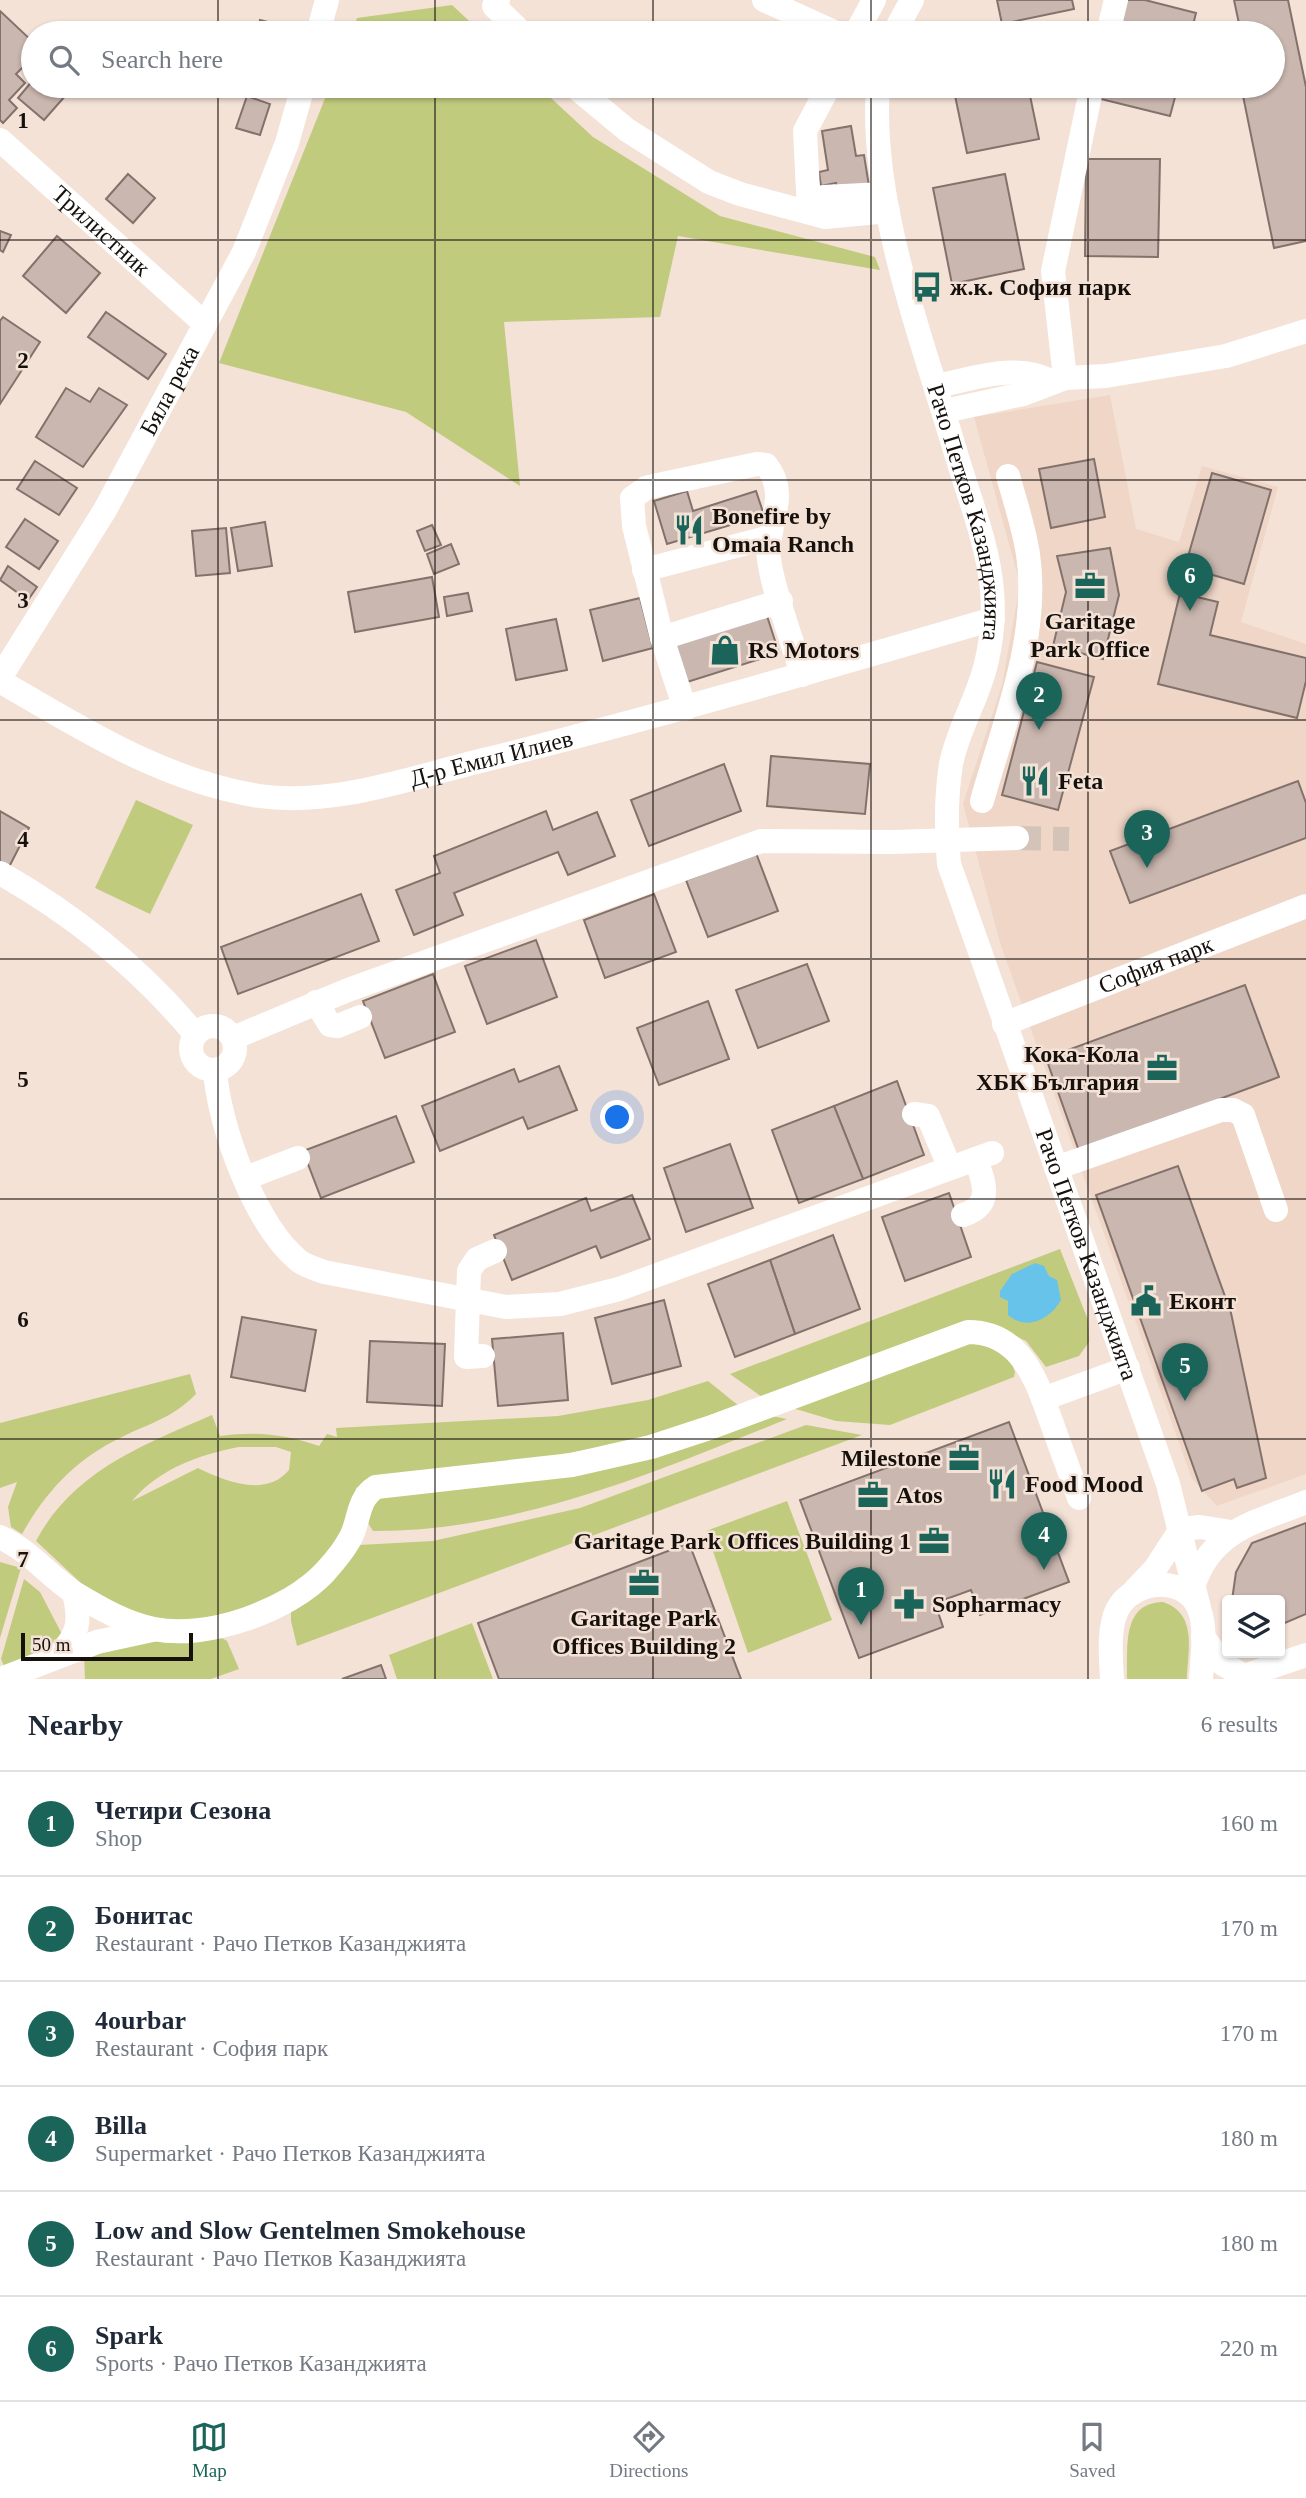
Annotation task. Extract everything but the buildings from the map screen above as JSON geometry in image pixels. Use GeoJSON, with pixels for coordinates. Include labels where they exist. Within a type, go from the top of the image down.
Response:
{"type":"FeatureCollection","features":[{"type":"Feature","properties":{"kind":"street"},"geometry":{"type":"LineString","coordinates":[[321,21],[327,0]]}},
{"type":"Feature","properties":{"kind":"street"},"geometry":{"type":"LineString","coordinates":[[498,0],[494,6],[510,21]]}},
{"type":"Feature","properties":{"kind":"street"},"geometry":{"type":"LineString","coordinates":[[764,0],[810,21]]}},
{"type":"Feature","properties":{"kind":"street"},"geometry":{"type":"LineString","coordinates":[[863,21],[874,0]]}},
{"type":"Feature","properties":{"kind":"street"},"geometry":{"type":"LineString","coordinates":[[901,21],[912,0]]}},
{"type":"Feature","properties":{"kind":"street"},"geometry":{"type":"LineString","coordinates":[[1111,21],[1116,0]]}},
{"type":"Feature","properties":{"kind":"street","name":"Бяла река"},"geometry":{"type":"LineString","coordinates":[[0,680],[7,651],[105,510],[244,252],[288,143],[300,98]]}},
{"type":"Feature","properties":{"kind":"street"},"geometry":{"type":"LineString","coordinates":[[588,98],[627,130],[709,182],[740,194],[810,211]]}},
{"type":"Feature","properties":{"kind":"street"},"geometry":{"type":"LineString","coordinates":[[810,211],[805,131],[823,98]]}},
{"type":"Feature","properties":{"kind":"street","name":"Рачо Петков Казанджията"},"geometry":{"type":"LineString","coordinates":[[878,98],[878,152],[886,203],[987,563],[993,619],[986,665],[951,763],[948,864],[1128,1368],[1181,1529],[1203,1637],[1201,1679]]}},
{"type":"Feature","properties":{"kind":"street"},"geometry":{"type":"LineString","coordinates":[[1058,380],[1053,271],[1089,98]]}},
{"type":"Feature","properties":{"kind":"street","name":"Трилистник"},"geometry":{"type":"LineString","coordinates":[[0,140],[204,323]]}},
{"type":"Feature","properties":{"kind":"street"},"geometry":{"type":"LineString","coordinates":[[810,211],[823,197],[886,203]]}},
{"type":"Feature","properties":{"kind":"street"},"geometry":{"type":"LineString","coordinates":[[945,411],[1023,394],[1058,380],[1106,376],[1226,356],[1306,331]]}},
{"type":"Feature","properties":{"kind":"street"},"geometry":{"type":"LineString","coordinates":[[937,386],[1013,370],[1034,372],[1058,380]]}},
{"type":"Feature","properties":{"kind":"street"},"geometry":{"type":"LineString","coordinates":[[685,709],[644,570],[632,498],[646,488],[757,464],[766,466],[776,485],[778,507],[770,537],[769,560],[802,675]]}},
{"type":"Feature","properties":{"kind":"street"},"geometry":{"type":"LineString","coordinates":[[982,801],[1017,684],[1029,597],[1028,555],[1008,476]]}},
{"type":"Feature","properties":{"kind":"street"},"geometry":{"type":"LineString","coordinates":[[644,570],[770,537]]}},
{"type":"Feature","properties":{"kind":"street"},"geometry":{"type":"LineString","coordinates":[[987,563],[1028,555]]}},
{"type":"Feature","properties":{"kind":"street"},"geometry":{"type":"LineString","coordinates":[[662,638],[781,601]]}},
{"type":"Feature","properties":{"kind":"street","name":"Д-р Емил Илиев"},"geometry":{"type":"LineString","coordinates":[[0,680],[71,722],[174,774],[214,787],[263,796],[317,796],[370,788],[685,709],[993,619]]}},
{"type":"Feature","properties":{"kind":"street"},"geometry":{"type":"LineString","coordinates":[[233,1038],[316,1002],[761,841],[947,841],[1017,838]]}},
{"type":"Feature","properties":{"kind":"street"},"geometry":{"type":"LineString","coordinates":[[0,873],[46,899],[148,980],[195,1034]]}},
{"type":"Feature","properties":{"kind":"street","name":"София парк"},"geometry":{"type":"LineString","coordinates":[[1004,1024],[1306,906]]}},
{"type":"Feature","properties":{"kind":"street"},"geometry":{"type":"LineString","coordinates":[[316,1002],[330,1025],[338,1026],[360,1017]]}},
{"type":"Feature","properties":{"kind":"street"},"geometry":{"type":"LineString","coordinates":[[220,1027],[233,1038],[234,1055],[230,1063],[215,1071],[198,1066],[193,1059],[190,1050],[195,1034],[202,1028],[220,1027]]}},
{"type":"Feature","properties":{"kind":"street"},"geometry":{"type":"LineString","coordinates":[[215,1071],[221,1117],[268,1226],[301,1262],[324,1272],[506,1307],[531,1307],[619,1289],[984,1156],[985,1199],[978,1208],[963,1215]]}},
{"type":"Feature","properties":{"kind":"street"},"geometry":{"type":"LineString","coordinates":[[1056,1168],[1221,1110],[1233,1110],[1243,1115],[1276,1210]]}},
{"type":"Feature","properties":{"kind":"street"},"geometry":{"type":"LineString","coordinates":[[914,1114],[928,1116],[950,1168]]}},
{"type":"Feature","properties":{"kind":"street"},"geometry":{"type":"LineString","coordinates":[[246,1178],[298,1158]]}},
{"type":"Feature","properties":{"kind":"street"},"geometry":{"type":"LineString","coordinates":[[466,1357],[467,1299],[471,1265],[495,1251]]}},
{"type":"Feature","properties":{"kind":"street"},"geometry":{"type":"LineString","coordinates":[[1,1679],[57,1656],[134,1632],[202,1629],[269,1610],[309,1587],[326,1572],[350,1539],[361,1502],[376,1487],[525,1471],[624,1454],[709,1428],[955,1335],[983,1332],[1010,1345],[1028,1363],[1079,1498]]}},
{"type":"Feature","properties":{"kind":"street"},"geometry":{"type":"LineString","coordinates":[[1043,1399],[1128,1368]]}},
{"type":"Feature","properties":{"kind":"street"},"geometry":{"type":"LineString","coordinates":[[1194,1584],[1210,1553],[1231,1532],[1306,1502]]}},
{"type":"Feature","properties":{"kind":"street"},"geometry":{"type":"LineString","coordinates":[[1111,1678],[1114,1620],[1120,1606],[1155,1569],[1181,1529],[1200,1527],[1231,1532]]}},
{"type":"Feature","properties":{"kind":"street"},"geometry":{"type":"LineString","coordinates":[[0,1537],[36,1558],[74,1593],[132,1622],[156,1630]]}},
{"type":"Feature","properties":{"kind":"street"},"geometry":{"type":"LineString","coordinates":[[1135,1591],[1165,1584],[1186,1593],[1199,1608]]}},
{"type":"Feature","properties":{"kind":"street"},"geometry":{"type":"LineString","coordinates":[[57,1656],[72,1642],[78,1628],[74,1593]]}},
{"type":"Feature","properties":{"kind":"street"},"geometry":{"type":"LineString","coordinates":[[1203,1637],[1223,1664],[1244,1676],[1306,1655]]}},
{"type":"Feature","properties":{"kind":"shaded area"},"geometry":{"type":"Polygon","coordinates":[[[1110,395],[1136,529],[1179,542],[1202,466],[1278,487],[1241,622],[1306,644],[1306,1474],[1217,1506],[1192,1479],[1000,943],[963,804],[1002,685],[1020,584],[974,417],[1110,395]]]}},
{"type":"Feature","properties":{"kind":"green space"},"geometry":{"type":"Polygon","coordinates":[[[452,5],[469,21],[356,21],[357,18],[452,5]]]}},
{"type":"Feature","properties":{"kind":"green space"},"geometry":{"type":"Polygon","coordinates":[[[325,98],[551,98],[593,137],[720,216],[875,257],[880,270],[678,236],[660,317],[504,322],[520,486],[406,412],[219,363],[325,98]]]}},
{"type":"Feature","properties":{"kind":"green space"},"geometry":{"type":"Polygon","coordinates":[[[136,800],[193,825],[150,914],[95,888],[136,800]]]}},
{"type":"Feature","properties":{"kind":"green space"},"geometry":{"type":"Polygon","coordinates":[[[1060,1249],[1088,1320],[1089,1342],[1079,1356],[1046,1367],[1026,1341],[989,1323],[762,1397],[730,1374],[1060,1249]]]}},
{"type":"Feature","properties":{"kind":"green space"},"geometry":{"type":"Polygon","coordinates":[[[969,1339],[1008,1354],[1015,1372],[1014,1377],[890,1425],[836,1421],[789,1407],[969,1339]]]}},
{"type":"Feature","properties":{"kind":"green space"},"geometry":{"type":"Polygon","coordinates":[[[190,1374],[196,1394],[187,1402],[170,1415],[90,1455],[52,1490],[22,1534],[11,1527],[8,1507],[17,1482],[0,1488],[0,1423],[190,1374]]]}},
{"type":"Feature","properties":{"kind":"green space"},"geometry":{"type":"Polygon","coordinates":[[[708,1381],[739,1406],[629,1442],[513,1463],[366,1482],[356,1488],[355,1507],[316,1572],[237,1616],[151,1623],[82,1584],[36,1541],[69,1496],[90,1478],[136,1450],[212,1415],[220,1436],[270,1435],[319,1446],[327,1434],[337,1437],[336,1428],[558,1416],[648,1400],[708,1381]],[[239,1447],[194,1459],[154,1480],[132,1501],[198,1468],[232,1482],[257,1485],[269,1483],[289,1470],[291,1452],[276,1447],[239,1447]]]}},
{"type":"Feature","properties":{"kind":"green space"},"geometry":{"type":"Polygon","coordinates":[[[766,1415],[787,1419],[636,1478],[532,1510],[426,1529],[373,1531],[366,1520],[373,1500],[766,1415]]]}},
{"type":"Feature","properties":{"kind":"green space"},"geometry":{"type":"Polygon","coordinates":[[[806,1425],[862,1435],[297,1646],[291,1621],[291,1607],[359,1545],[433,1541],[580,1508],[806,1425]]]}},
{"type":"Feature","properties":{"kind":"green space"},"geometry":{"type":"Polygon","coordinates":[[[787,1501],[832,1620],[748,1653],[706,1531],[787,1501]]]}},
{"type":"Feature","properties":{"kind":"green space"},"geometry":{"type":"Polygon","coordinates":[[[0,1562],[21,1568],[0,1638],[0,1562]]]}},
{"type":"Feature","properties":{"kind":"green space"},"geometry":{"type":"Polygon","coordinates":[[[24,1579],[40,1592],[65,1640],[4,1666],[1,1659],[24,1579]]]}},
{"type":"Feature","properties":{"kind":"green space"},"geometry":{"type":"Polygon","coordinates":[[[1163,1602],[1182,1615],[1186,1624],[1189,1634],[1187,1679],[1127,1679],[1128,1641],[1133,1619],[1149,1604],[1163,1602]]]}},
{"type":"Feature","properties":{"kind":"green space"},"geometry":{"type":"Polygon","coordinates":[[[472,1623],[493,1679],[397,1679],[389,1655],[472,1623]]]}},
{"type":"Feature","properties":{"kind":"green space"},"geometry":{"type":"Polygon","coordinates":[[[222,1638],[227,1641],[239,1669],[211,1679],[85,1679],[84,1655],[128,1643],[222,1638]]]}},
{"type":"Feature","properties":{"kind":"water"},"geometry":{"type":"Polygon","coordinates":[[[1035,1263],[1044,1266],[1049,1276],[1057,1280],[1061,1300],[1044,1318],[1030,1323],[1022,1322],[1008,1315],[1008,1301],[1000,1297],[1000,1291],[1012,1274],[1035,1263]]]}},
{"type":"Feature","properties":{"kind":"tunnel"},"geometry":{"type":"LineString","coordinates":[[1017,838],[1069,839]]}},
{"type":"Feature","properties":{"kind":"place","name":"ж.к. София парк"},"geometry":{"type":"Point","coordinates":[927,287]}},
{"type":"Feature","properties":{"kind":"place","name":"Bonefire by Omaia Ranch"},"geometry":{"type":"Point","coordinates":[689,530]}},
{"type":"Feature","properties":{"kind":"place","name":"Garitage Park Office"},"geometry":{"type":"Point","coordinates":[1090,586]}},
{"type":"Feature","properties":{"kind":"place","name":"Spark"},"geometry":{"type":"Point","coordinates":[1190,611]}},
{"type":"Feature","properties":{"kind":"place","name":"RS Motors"},"geometry":{"type":"Point","coordinates":[725,650]}},
{"type":"Feature","properties":{"kind":"place","name":"Бонитас"},"geometry":{"type":"Point","coordinates":[1039,730]}},
{"type":"Feature","properties":{"kind":"place","name":"Feta"},"geometry":{"type":"Point","coordinates":[1035,781]}},
{"type":"Feature","properties":{"kind":"place","name":"4ourbar"},"geometry":{"type":"Point","coordinates":[1147,868]}},
{"type":"Feature","properties":{"kind":"place","name":"Кока-Кола ХБК България"},"geometry":{"type":"Point","coordinates":[1162,1068]}},
{"type":"Feature","properties":{"kind":"place","name":"Еконт"},"geometry":{"type":"Point","coordinates":[1146,1301]}},
{"type":"Feature","properties":{"kind":"place","name":"Low and Slow Gentelmen Smokehouse"},"geometry":{"type":"Point","coordinates":[1185,1401]}},
{"type":"Feature","properties":{"kind":"place","name":"Milestone"},"geometry":{"type":"Point","coordinates":[964,1458]}},
{"type":"Feature","properties":{"kind":"place","name":"Food Mood"},"geometry":{"type":"Point","coordinates":[1002,1484]}},
{"type":"Feature","properties":{"kind":"place","name":"Atos"},"geometry":{"type":"Point","coordinates":[873,1495]}},
{"type":"Feature","properties":{"kind":"place","name":"Garitage Park Offices Building 1"},"geometry":{"type":"Point","coordinates":[934,1541]}},
{"type":"Feature","properties":{"kind":"place","name":"Billa"},"geometry":{"type":"Point","coordinates":[1044,1570]}},
{"type":"Feature","properties":{"kind":"place","name":"Garitage Park Offices Building 2"},"geometry":{"type":"Point","coordinates":[644,1583]}},
{"type":"Feature","properties":{"kind":"place","name":"Sopharmacy"},"geometry":{"type":"Point","coordinates":[909,1604]}},
{"type":"Feature","properties":{"kind":"place","name":"Четири Сезона"},"geometry":{"type":"Point","coordinates":[861,1625]}}]}
